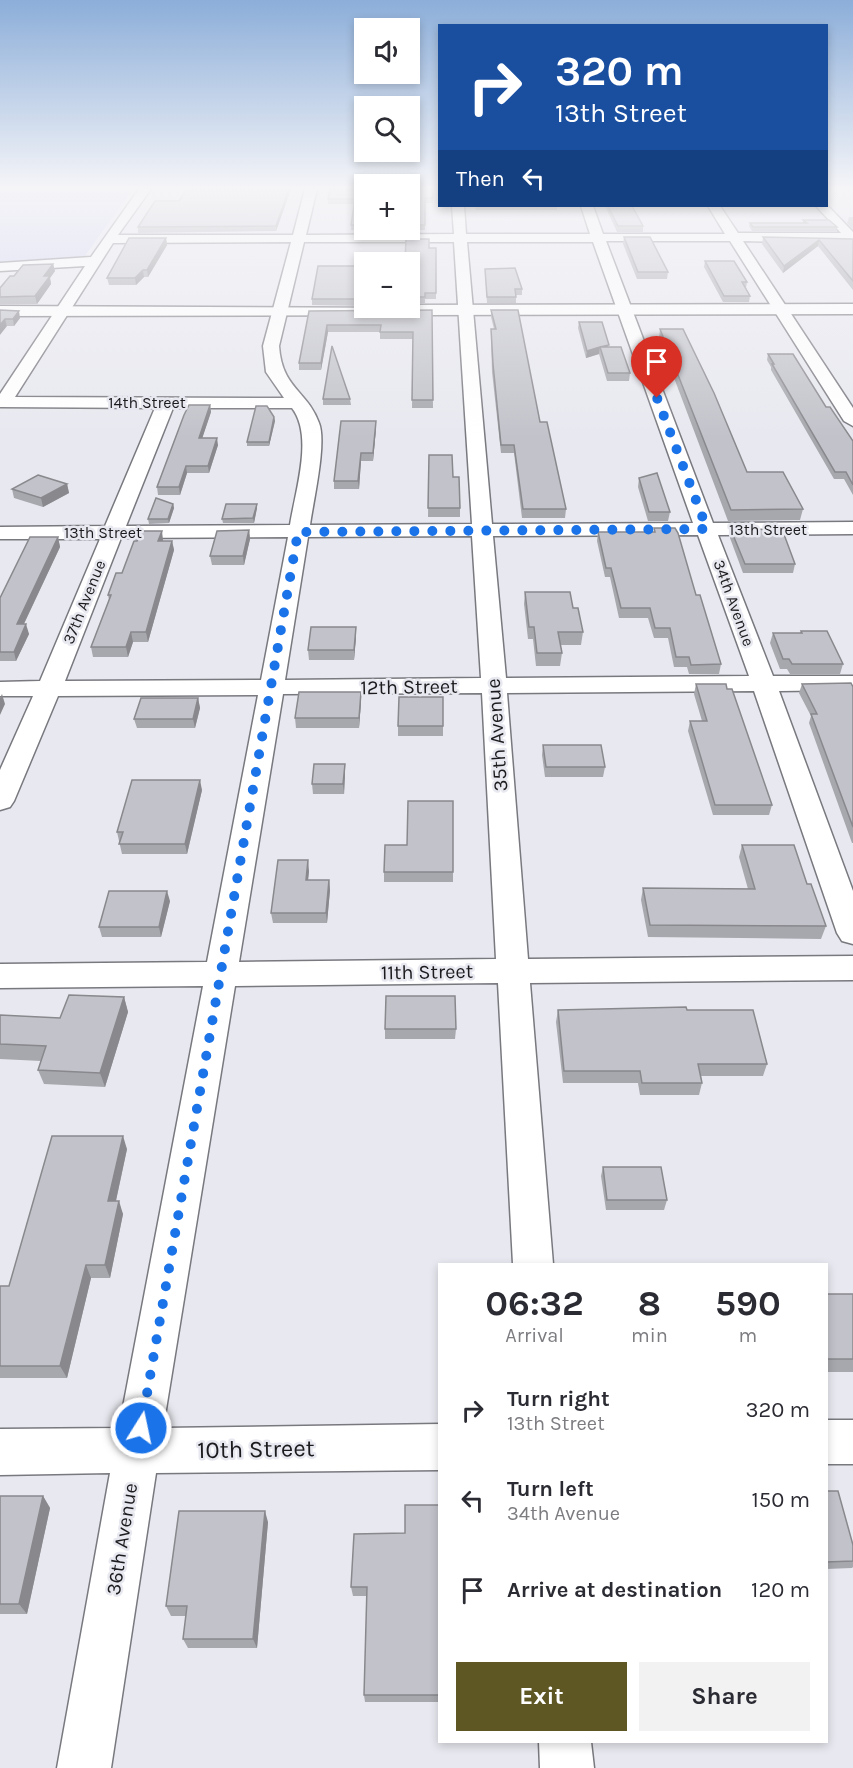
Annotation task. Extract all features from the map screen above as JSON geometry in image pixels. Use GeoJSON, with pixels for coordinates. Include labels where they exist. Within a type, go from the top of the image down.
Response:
{"type":"FeatureCollection","features":[{"type":"Feature","properties":{"kind":"street"},"geometry":{"type":"LineString","coordinates":[[2,402],[87,272]]}},
{"type":"Feature","properties":{"kind":"street","name":"36th Avenue"},"geometry":{"type":"LineString","coordinates":[[84,1768],[312,441],[312,423],[278,382],[271,364],[271,346],[289,272]]}},
{"type":"Feature","properties":{"kind":"street","name":"35th Avenue"},"geometry":{"type":"LineString","coordinates":[[463,272],[533,1263]]}},
{"type":"Feature","properties":{"kind":"street","name":"34th Avenue"},"geometry":{"type":"LineString","coordinates":[[610,272],[764,684],[853,933]]}},
{"type":"Feature","properties":{"kind":"street"},"geometry":{"type":"LineString","coordinates":[[757,272],[853,421]]}},
{"type":"Feature","properties":{"kind":"street"},"geometry":{"type":"LineString","coordinates":[[0,311],[853,309]]}},
{"type":"Feature","properties":{"kind":"street","name":"14th Street"},"geometry":{"type":"LineString","coordinates":[[2,402],[294,402]]}},
{"type":"Feature","properties":{"kind":"street","name":"37th Avenue"},"geometry":{"type":"LineString","coordinates":[[0,801],[49,689],[166,402]]}},
{"type":"Feature","properties":{"kind":"street","name":"13th Street"},"geometry":{"type":"LineString","coordinates":[[0,533],[853,528]]}},
{"type":"Feature","properties":{"kind":"street","name":"12th Street"},"geometry":{"type":"LineString","coordinates":[[0,689],[853,683]]}},
{"type":"Feature","properties":{"kind":"street","name":"11th Street"},"geometry":{"type":"LineString","coordinates":[[0,976],[853,968]]}},
{"type":"Feature","properties":{"kind":"street"},"geometry":{"type":"LineString","coordinates":[[828,1442],[853,1442]]}},
{"type":"Feature","properties":{"kind":"street","name":"10th Street"},"geometry":{"type":"LineString","coordinates":[[0,1452],[438,1447]]}},
{"type":"Feature","properties":{"kind":"street"},"geometry":{"type":"LineString","coordinates":[[565,1743],[567,1768]]}},
{"type":"Feature","properties":{"kind":"building"},"geometry":{"type":"Polygon","coordinates":[[[18,272],[47,272],[44,276],[50,276],[35,296],[0,297],[0,288],[10,276],[14,276],[18,272]]]}},
{"type":"Feature","properties":{"kind":"building"},"geometry":{"type":"Polygon","coordinates":[[[111,272],[141,272],[135,278],[107,278],[111,272]]]}},
{"type":"Feature","properties":{"kind":"building"},"geometry":{"type":"Polygon","coordinates":[[[317,272],[354,272],[354,299],[312,299],[317,272]]]}},
{"type":"Feature","properties":{"kind":"building"},"geometry":{"type":"Polygon","coordinates":[[[420,272],[436,272],[436,293],[425,293],[425,297],[420,297],[420,272]]]}},
{"type":"Feature","properties":{"kind":"building"},"geometry":{"type":"Polygon","coordinates":[[[485,272],[516,272],[522,289],[515,289],[516,297],[487,297],[485,272]]]}},
{"type":"Feature","properties":{"kind":"building"},"geometry":{"type":"Polygon","coordinates":[[[711,272],[741,272],[747,282],[742,282],[750,296],[724,296],[711,272]]]}},
{"type":"Feature","properties":{"kind":"building"},"geometry":{"type":"Polygon","coordinates":[[[845,272],[853,272],[853,281],[845,272]]]}},
{"type":"Feature","properties":{"kind":"building"},"geometry":{"type":"Polygon","coordinates":[[[0,310],[19,311],[13,319],[5,319],[0,325],[0,310]]]}},
{"type":"Feature","properties":{"kind":"building"},"geometry":{"type":"Polygon","coordinates":[[[420,310],[432,310],[433,400],[412,400],[413,332],[380,332],[381,325],[327,325],[321,363],[299,363],[309,311],[354,311],[354,318],[420,318],[420,310]]]}},
{"type":"Feature","properties":{"kind":"building"},"geometry":{"type":"Polygon","coordinates":[[[491,310],[518,310],[540,422],[547,422],[566,509],[523,509],[514,445],[501,445],[491,329],[496,329],[491,310]]]}},
{"type":"Feature","properties":{"kind":"building"},"geometry":{"type":"Polygon","coordinates":[[[579,322],[602,322],[609,345],[587,351],[579,322]]]}},
{"type":"Feature","properties":{"kind":"building"},"geometry":{"type":"Polygon","coordinates":[[[660,329],[683,329],[714,393],[747,472],[783,472],[803,509],[731,510],[660,329]]]}},
{"type":"Feature","properties":{"kind":"building"},"geometry":{"type":"Polygon","coordinates":[[[332,346],[350,399],[323,399],[332,346]]]}},
{"type":"Feature","properties":{"kind":"building"},"geometry":{"type":"Polygon","coordinates":[[[600,347],[621,347],[630,373],[608,373],[600,347]]]}},
{"type":"Feature","properties":{"kind":"building"},"geometry":{"type":"Polygon","coordinates":[[[768,354],[793,354],[826,407],[830,407],[853,441],[853,485],[846,472],[835,472],[768,354]]]}},
{"type":"Feature","properties":{"kind":"building"},"geometry":{"type":"Polygon","coordinates":[[[189,405],[210,405],[199,438],[217,438],[208,466],[186,466],[179,487],[157,487],[184,415],[189,405]]]}},
{"type":"Feature","properties":{"kind":"building"},"geometry":{"type":"Polygon","coordinates":[[[256,406],[267,406],[274,417],[269,442],[247,442],[256,406]]]}},
{"type":"Feature","properties":{"kind":"building"},"geometry":{"type":"Polygon","coordinates":[[[341,421],[376,421],[373,453],[361,453],[358,481],[334,481],[341,421]]]}},
{"type":"Feature","properties":{"kind":"building"},"geometry":{"type":"Polygon","coordinates":[[[429,455],[452,455],[453,477],[459,477],[460,508],[428,508],[429,455]]]}},
{"type":"Feature","properties":{"kind":"building"},"geometry":{"type":"Polygon","coordinates":[[[657,473],[670,512],[649,512],[639,478],[657,473]]]}},
{"type":"Feature","properties":{"kind":"building"},"geometry":{"type":"Polygon","coordinates":[[[38,475],[67,484],[41,498],[12,489],[38,475]]]}},
{"type":"Feature","properties":{"kind":"building"},"geometry":{"type":"Polygon","coordinates":[[[156,498],[173,504],[168,519],[148,519],[156,498]]]}},
{"type":"Feature","properties":{"kind":"building"},"geometry":{"type":"Polygon","coordinates":[[[226,504],[257,504],[253,518],[222,519],[226,504]]]}},
{"type":"Feature","properties":{"kind":"building"},"geometry":{"type":"Polygon","coordinates":[[[654,528],[675,528],[678,533],[696,595],[700,595],[721,664],[691,665],[689,657],[676,657],[670,628],[655,628],[650,608],[621,608],[611,568],[606,568],[598,532],[655,532],[654,528]]]}},
{"type":"Feature","properties":{"kind":"building"},"geometry":{"type":"Polygon","coordinates":[[[782,529],[795,564],[745,564],[731,530],[782,529]]]}},
{"type":"Feature","properties":{"kind":"building"},"geometry":{"type":"Polygon","coordinates":[[[249,530],[243,556],[210,556],[217,531],[249,530]]]}},
{"type":"Feature","properties":{"kind":"building"},"geometry":{"type":"Polygon","coordinates":[[[141,531],[162,531],[158,541],[172,541],[146,632],[131,632],[126,647],[91,647],[111,595],[108,595],[116,573],[122,573],[134,541],[137,541],[141,531]]]}},
{"type":"Feature","properties":{"kind":"building"},"geometry":{"type":"Polygon","coordinates":[[[30,537],[58,537],[17,624],[26,624],[14,652],[0,652],[0,598],[30,537]]]}},
{"type":"Feature","properties":{"kind":"building"},"geometry":{"type":"Polygon","coordinates":[[[525,592],[570,592],[573,608],[578,608],[583,632],[558,632],[562,653],[537,653],[534,627],[529,627],[525,592]]]}},
{"type":"Feature","properties":{"kind":"building"},"geometry":{"type":"Polygon","coordinates":[[[311,627],[356,627],[354,650],[308,650],[311,627]]]}},
{"type":"Feature","properties":{"kind":"building"},"geometry":{"type":"Polygon","coordinates":[[[801,631],[827,631],[843,664],[792,664],[789,659],[783,659],[773,633],[802,633],[801,631]]]}},
{"type":"Feature","properties":{"kind":"building"},"geometry":{"type":"Polygon","coordinates":[[[851,683],[853,687],[853,827],[811,714],[817,714],[802,684],[851,683]]]}},
{"type":"Feature","properties":{"kind":"building"},"geometry":{"type":"Polygon","coordinates":[[[696,684],[726,684],[727,689],[732,689],[772,805],[715,805],[690,721],[707,721],[696,684]]]}},
{"type":"Feature","properties":{"kind":"building"},"geometry":{"type":"Polygon","coordinates":[[[299,692],[361,692],[359,718],[295,718],[299,692]]]}},
{"type":"Feature","properties":{"kind":"building"},"geometry":{"type":"Polygon","coordinates":[[[399,697],[443,697],[443,726],[398,726],[399,697]]]}},
{"type":"Feature","properties":{"kind":"building"},"geometry":{"type":"Polygon","coordinates":[[[141,698],[198,698],[193,719],[134,719],[141,698]]]}},
{"type":"Feature","properties":{"kind":"building"},"geometry":{"type":"Polygon","coordinates":[[[543,745],[601,745],[605,767],[546,767],[543,745]]]}},
{"type":"Feature","properties":{"kind":"building"},"geometry":{"type":"Polygon","coordinates":[[[314,764],[345,764],[343,784],[312,784],[314,764]]]}},
{"type":"Feature","properties":{"kind":"building"},"geometry":{"type":"Polygon","coordinates":[[[132,780],[200,780],[185,844],[119,844],[123,832],[117,832],[132,780]]]}},
{"type":"Feature","properties":{"kind":"building"},"geometry":{"type":"Polygon","coordinates":[[[408,801],[453,801],[453,872],[384,872],[385,845],[407,845],[408,801]]]}},
{"type":"Feature","properties":{"kind":"building"},"geometry":{"type":"Polygon","coordinates":[[[742,845],[794,845],[807,884],[811,884],[826,926],[650,925],[643,888],[755,889],[742,845]]]}},
{"type":"Feature","properties":{"kind":"building"},"geometry":{"type":"Polygon","coordinates":[[[278,860],[308,860],[306,880],[329,880],[326,913],[271,913],[278,860]]]}},
{"type":"Feature","properties":{"kind":"building"},"geometry":{"type":"Polygon","coordinates":[[[109,891],[167,891],[159,927],[99,927],[109,891]]]}},
{"type":"Feature","properties":{"kind":"building"},"geometry":{"type":"Polygon","coordinates":[[[69,995],[124,997],[100,1073],[38,1070],[46,1046],[0,1044],[0,1015],[60,1018],[69,995]]]}},
{"type":"Feature","properties":{"kind":"building"},"geometry":{"type":"Polygon","coordinates":[[[386,996],[455,996],[456,1029],[385,1029],[386,996]]]}},
{"type":"Feature","properties":{"kind":"building"},"geometry":{"type":"Polygon","coordinates":[[[686,1007],[687,1010],[753,1010],[767,1064],[698,1064],[702,1083],[642,1083],[640,1071],[564,1071],[558,1010],[686,1007]]]}},
{"type":"Feature","properties":{"kind":"building"},"geometry":{"type":"Polygon","coordinates":[[[52,1136],[123,1136],[108,1201],[119,1201],[105,1265],[86,1265],[60,1366],[0,1366],[0,1286],[9,1286],[52,1136]]]}},
{"type":"Feature","properties":{"kind":"building"},"geometry":{"type":"Polygon","coordinates":[[[603,1167],[661,1167],[667,1200],[607,1200],[603,1167]]]}},
{"type":"Feature","properties":{"kind":"building"},"geometry":{"type":"Polygon","coordinates":[[[828,1294],[853,1294],[853,1359],[828,1359],[828,1294]]]}},
{"type":"Feature","properties":{"kind":"building"},"geometry":{"type":"Polygon","coordinates":[[[828,1491],[838,1491],[853,1545],[853,1561],[828,1562],[828,1491]]]}},
{"type":"Feature","properties":{"kind":"building"},"geometry":{"type":"Polygon","coordinates":[[[0,1496],[43,1496],[19,1604],[0,1604],[0,1496]]]}},
{"type":"Feature","properties":{"kind":"building"},"geometry":{"type":"Polygon","coordinates":[[[405,1505],[438,1505],[438,1695],[364,1695],[367,1587],[351,1587],[354,1534],[405,1533],[405,1505]]]}},
{"type":"Feature","properties":{"kind":"building"},"geometry":{"type":"Polygon","coordinates":[[[179,1511],[265,1511],[253,1639],[183,1639],[187,1606],[166,1606],[179,1511]]]}},
{"type":"Feature","properties":{"kind":"route"},"geometry":{"type":"LineString","coordinates":[[141,1428],[298,532],[707,529],[657,398]]}}]}
